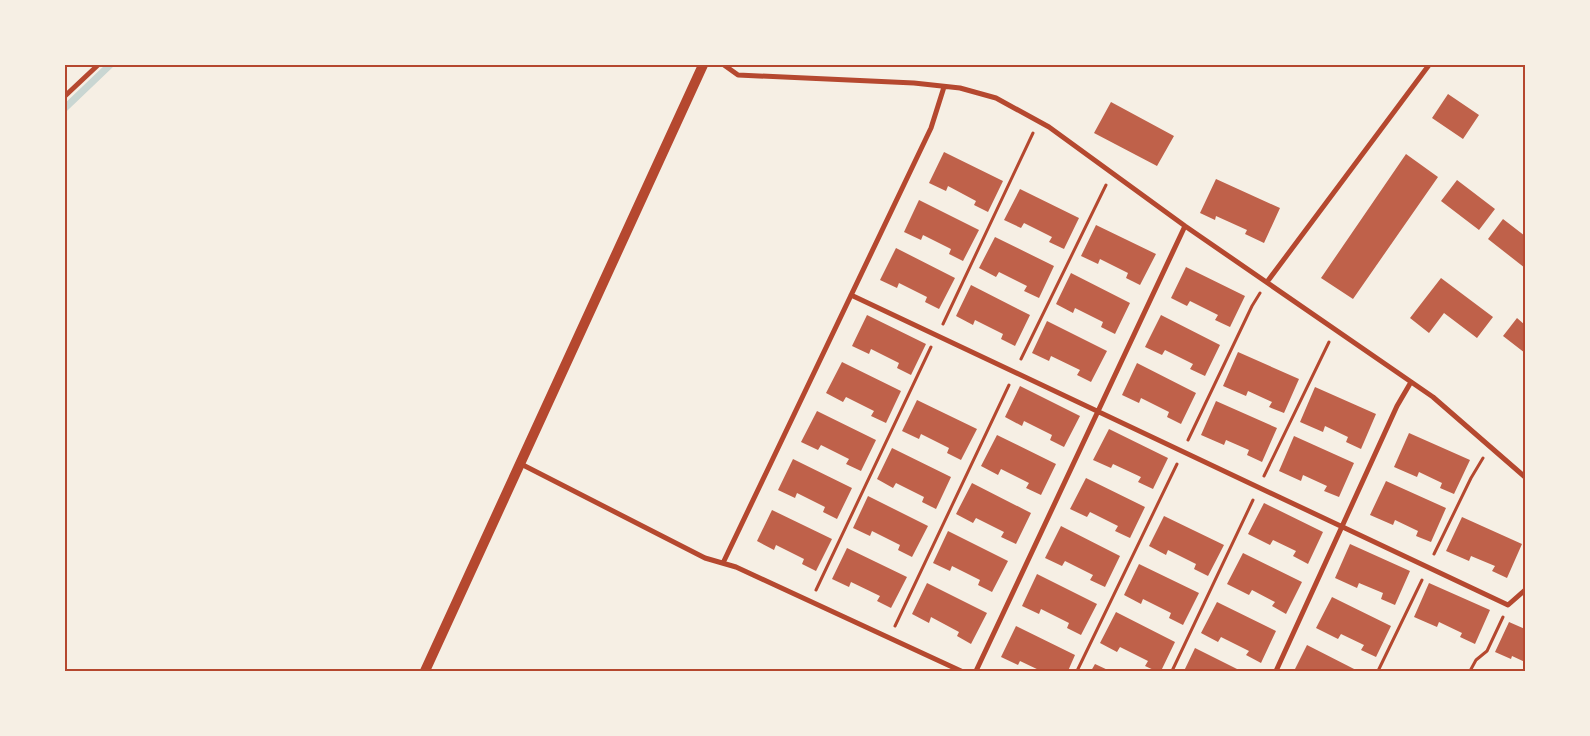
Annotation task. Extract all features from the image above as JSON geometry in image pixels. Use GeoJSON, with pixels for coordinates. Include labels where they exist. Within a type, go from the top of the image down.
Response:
{"type":"FeatureCollection","features":[{"type":"Feature","properties":{"kind":"main road"},"geometry":{"type":"LineString","coordinates":[[425,671],[703,65]]}},
{"type":"Feature","properties":{"kind":"street"},"geometry":{"type":"LineString","coordinates":[[65,96],[98,65]]}},
{"type":"Feature","properties":{"kind":"street"},"geometry":{"type":"LineString","coordinates":[[724,65],[738,75],[914,83],[960,88],[996,98],[1049,127],[1185,226],[1432,397],[1525,477]]}},
{"type":"Feature","properties":{"kind":"street"},"geometry":{"type":"LineString","coordinates":[[1267,282],[1429,65]]}},
{"type":"Feature","properties":{"kind":"street"},"geometry":{"type":"LineString","coordinates":[[723,563],[931,128],[944,86]]}},
{"type":"Feature","properties":{"kind":"street"},"geometry":{"type":"LineString","coordinates":[[976,671],[1185,226]]}},
{"type":"Feature","properties":{"kind":"street"},"geometry":{"type":"LineString","coordinates":[[851,295],[1508,605],[1525,590]]}},
{"type":"Feature","properties":{"kind":"street"},"geometry":{"type":"LineString","coordinates":[[1276,671],[1397,406],[1411,382]]}},
{"type":"Feature","properties":{"kind":"street"},"geometry":{"type":"LineString","coordinates":[[521,464],[705,558],[736,567],[960,671]]}},
{"type":"Feature","properties":{"kind":"path"},"geometry":{"type":"LineString","coordinates":[[811,602],[1038,121]]}},
{"type":"Feature","properties":{"kind":"path"},"geometry":{"type":"LineString","coordinates":[[889,638],[1112,173]]}},
{"type":"Feature","properties":{"kind":"path"},"geometry":{"type":"LineString","coordinates":[[1077,671],[1252,306],[1267,282]]}},
{"type":"Feature","properties":{"kind":"path"},"geometry":{"type":"LineString","coordinates":[[1470,671],[1476,660],[1487,651],[1508,605]]}},
{"type":"Feature","properties":{"kind":"building"},"geometry":{"type":"Polygon","coordinates":[[[1448,94],[1479,115],[1463,139],[1432,118],[1448,94]]]}},
{"type":"Feature","properties":{"kind":"building"},"geometry":{"type":"Polygon","coordinates":[[[1111,102],[1174,136],[1157,166],[1094,133],[1111,102]]]}},
{"type":"Feature","properties":{"kind":"building"},"geometry":{"type":"Polygon","coordinates":[[[944,152],[1003,181],[988,212],[974,205],[976,201],[948,186],[946,191],[929,183],[944,152]]]}},
{"type":"Feature","properties":{"kind":"building"},"geometry":{"type":"Polygon","coordinates":[[[1406,154],[1438,177],[1353,299],[1321,278],[1406,154]]]}},
{"type":"Feature","properties":{"kind":"building"},"geometry":{"type":"Polygon","coordinates":[[[1216,179],[1280,208],[1264,243],[1245,234],[1247,230],[1216,216],[1215,220],[1200,213],[1216,179]]]}},
{"type":"Feature","properties":{"kind":"building"},"geometry":{"type":"Polygon","coordinates":[[[1457,180],[1495,209],[1479,230],[1441,201],[1457,180]]]}},
{"type":"Feature","properties":{"kind":"building"},"geometry":{"type":"Polygon","coordinates":[[[1020,189],[1079,218],[1064,249],[1049,242],[1052,237],[1024,223],[1021,228],[1004,220],[1020,189]]]}},
{"type":"Feature","properties":{"kind":"building"},"geometry":{"type":"Polygon","coordinates":[[[919,200],[979,230],[963,261],[949,254],[951,249],[923,235],[921,240],[904,232],[919,200]]]}},
{"type":"Feature","properties":{"kind":"building"},"geometry":{"type":"Polygon","coordinates":[[[1503,219],[1525,236],[1525,268],[1488,239],[1503,219]]]}},
{"type":"Feature","properties":{"kind":"building"},"geometry":{"type":"Polygon","coordinates":[[[1096,225],[1156,254],[1140,285],[1126,278],[1128,273],[1100,259],[1098,264],[1081,256],[1096,225]]]}},
{"type":"Feature","properties":{"kind":"building"},"geometry":{"type":"Polygon","coordinates":[[[995,237],[1054,266],[1039,298],[1024,291],[1027,286],[999,272],[996,277],[979,268],[995,237]]]}},
{"type":"Feature","properties":{"kind":"building"},"geometry":{"type":"Polygon","coordinates":[[[896,248],[955,278],[939,309],[925,302],[927,297],[899,283],[897,288],[880,280],[896,248]]]}},
{"type":"Feature","properties":{"kind":"building"},"geometry":{"type":"Polygon","coordinates":[[[1186,267],[1245,296],[1230,327],[1215,320],[1218,315],[1190,301],[1187,306],[1171,298],[1186,267]]]}},
{"type":"Feature","properties":{"kind":"building"},"geometry":{"type":"Polygon","coordinates":[[[1071,273],[1130,303],[1115,334],[1101,327],[1103,322],[1075,308],[1073,313],[1056,304],[1071,273]]]}},
{"type":"Feature","properties":{"kind":"building"},"geometry":{"type":"Polygon","coordinates":[[[1441,278],[1493,317],[1477,338],[1444,313],[1429,333],[1410,318],[1441,278]]]}},
{"type":"Feature","properties":{"kind":"building"},"geometry":{"type":"Polygon","coordinates":[[[971,285],[1030,315],[1015,346],[1001,339],[1003,334],[975,320],[973,325],[956,316],[971,285]]]}},
{"type":"Feature","properties":{"kind":"building"},"geometry":{"type":"Polygon","coordinates":[[[867,315],[926,344],[911,375],[897,368],[899,363],[871,349],[869,354],[852,346],[867,315]]]}},
{"type":"Feature","properties":{"kind":"building"},"geometry":{"type":"Polygon","coordinates":[[[1161,315],[1220,345],[1205,376],[1190,369],[1193,364],[1165,350],[1162,355],[1145,347],[1161,315]]]}},
{"type":"Feature","properties":{"kind":"building"},"geometry":{"type":"Polygon","coordinates":[[[1517,318],[1525,325],[1525,353],[1503,336],[1517,318]]]}},
{"type":"Feature","properties":{"kind":"building"},"geometry":{"type":"Polygon","coordinates":[[[1047,321],[1107,351],[1091,382],[1077,375],[1080,370],[1051,356],[1049,361],[1032,353],[1047,321]]]}},
{"type":"Feature","properties":{"kind":"building"},"geometry":{"type":"Polygon","coordinates":[[[1238,352],[1299,379],[1284,413],[1269,407],[1272,402],[1248,391],[1246,396],[1223,386],[1238,352]]]}},
{"type":"Feature","properties":{"kind":"building"},"geometry":{"type":"Polygon","coordinates":[[[842,362],[901,391],[886,423],[871,416],[874,411],[846,397],[843,402],[826,393],[842,362]]]}},
{"type":"Feature","properties":{"kind":"building"},"geometry":{"type":"Polygon","coordinates":[[[1137,363],[1196,393],[1181,424],[1167,417],[1169,412],[1141,398],[1139,403],[1122,395],[1137,363]]]}},
{"type":"Feature","properties":{"kind":"building"},"geometry":{"type":"Polygon","coordinates":[[[1020,386],[1080,416],[1064,447],[1050,440],[1052,435],[1024,421],[1022,426],[1005,417],[1020,386]]]}},
{"type":"Feature","properties":{"kind":"building"},"geometry":{"type":"Polygon","coordinates":[[[1315,387],[1376,414],[1361,449],[1346,442],[1348,437],[1325,426],[1323,432],[1300,422],[1315,387]]]}},
{"type":"Feature","properties":{"kind":"building"},"geometry":{"type":"Polygon","coordinates":[[[917,400],[977,429],[961,460],[947,453],[949,448],[921,434],[919,439],[902,431],[917,400]]]}},
{"type":"Feature","properties":{"kind":"building"},"geometry":{"type":"Polygon","coordinates":[[[1216,401],[1277,428],[1262,462],[1247,455],[1249,450],[1226,440],[1224,445],[1201,435],[1216,401]]]}},
{"type":"Feature","properties":{"kind":"building"},"geometry":{"type":"Polygon","coordinates":[[[817,411],[876,440],[861,471],[846,464],[849,459],[821,445],[818,450],[801,442],[817,411]]]}},
{"type":"Feature","properties":{"kind":"building"},"geometry":{"type":"Polygon","coordinates":[[[1109,429],[1168,458],[1153,489],[1138,482],[1141,477],[1113,464],[1111,468],[1093,460],[1109,429]]]}},
{"type":"Feature","properties":{"kind":"building"},"geometry":{"type":"Polygon","coordinates":[[[1409,433],[1470,460],[1454,494],[1440,488],[1442,483],[1419,472],[1417,477],[1394,467],[1409,433]]]}},
{"type":"Feature","properties":{"kind":"building"},"geometry":{"type":"Polygon","coordinates":[[[997,435],[1056,464],[1041,495],[1026,488],[1029,483],[1001,469],[998,475],[981,466],[997,435]]]}},
{"type":"Feature","properties":{"kind":"building"},"geometry":{"type":"Polygon","coordinates":[[[1294,436],[1354,463],[1339,497],[1324,491],[1327,486],[1303,475],[1301,481],[1279,471],[1294,436]]]}},
{"type":"Feature","properties":{"kind":"building"},"geometry":{"type":"Polygon","coordinates":[[[892,448],[951,477],[936,509],[922,502],[924,497],[896,483],[893,488],[877,479],[892,448]]]}},
{"type":"Feature","properties":{"kind":"building"},"geometry":{"type":"Polygon","coordinates":[[[793,459],[852,488],[837,519],[823,512],[825,507],[797,493],[795,498],[778,490],[793,459]]]}},
{"type":"Feature","properties":{"kind":"building"},"geometry":{"type":"Polygon","coordinates":[[[1086,478],[1145,507],[1130,538],[1115,531],[1118,526],[1090,512],[1087,517],[1070,509],[1086,478]]]}},
{"type":"Feature","properties":{"kind":"building"},"geometry":{"type":"Polygon","coordinates":[[[1386,481],[1446,508],[1431,542],[1416,536],[1418,531],[1395,520],[1393,525],[1370,515],[1386,481]]]}},
{"type":"Feature","properties":{"kind":"building"},"geometry":{"type":"Polygon","coordinates":[[[972,483],[1031,513],[1016,544],[1001,537],[1004,532],[976,518],[973,523],[956,514],[972,483]]]}},
{"type":"Feature","properties":{"kind":"building"},"geometry":{"type":"Polygon","coordinates":[[[868,496],[928,526],[912,557],[898,550],[900,545],[872,531],[870,536],[853,528],[868,496]]]}},
{"type":"Feature","properties":{"kind":"building"},"geometry":{"type":"Polygon","coordinates":[[[1264,503],[1323,532],[1308,564],[1293,556],[1296,551],[1273,540],[1270,545],[1248,534],[1264,503]]]}},
{"type":"Feature","properties":{"kind":"building"},"geometry":{"type":"Polygon","coordinates":[[[772,510],[832,539],[816,571],[802,564],[804,559],[776,545],[774,550],[757,541],[772,510]]]}},
{"type":"Feature","properties":{"kind":"building"},"geometry":{"type":"Polygon","coordinates":[[[1164,516],[1224,545],[1208,576],[1194,569],[1196,564],[1168,550],[1166,555],[1149,546],[1164,516]]]}},
{"type":"Feature","properties":{"kind":"building"},"geometry":{"type":"Polygon","coordinates":[[[1462,517],[1522,544],[1507,578],[1492,571],[1495,566],[1471,556],[1469,561],[1446,551],[1462,517]]]}},
{"type":"Feature","properties":{"kind":"building"},"geometry":{"type":"Polygon","coordinates":[[[1061,526],[1120,556],[1105,587],[1090,580],[1093,575],[1065,561],[1062,566],[1045,558],[1061,526]]]}},
{"type":"Feature","properties":{"kind":"building"},"geometry":{"type":"Polygon","coordinates":[[[948,531],[1008,561],[992,592],[978,585],[980,580],[952,566],[950,571],[933,563],[948,531]]]}},
{"type":"Feature","properties":{"kind":"building"},"geometry":{"type":"Polygon","coordinates":[[[1350,544],[1410,571],[1395,605],[1381,599],[1383,593],[1359,583],[1357,588],[1335,578],[1350,544]]]}},
{"type":"Feature","properties":{"kind":"building"},"geometry":{"type":"Polygon","coordinates":[[[847,548],[907,577],[891,608],[877,601],[880,596],[851,582],[849,587],[832,579],[847,548]]]}},
{"type":"Feature","properties":{"kind":"building"},"geometry":{"type":"Polygon","coordinates":[[[1243,553],[1302,582],[1286,614],[1272,606],[1275,602],[1252,590],[1249,595],[1227,584],[1243,553]]]}},
{"type":"Feature","properties":{"kind":"building"},"geometry":{"type":"Polygon","coordinates":[[[1139,564],[1199,593],[1183,625],[1169,618],[1171,613],[1143,599],[1141,604],[1124,595],[1139,564]]]}},
{"type":"Feature","properties":{"kind":"building"},"geometry":{"type":"Polygon","coordinates":[[[1037,574],[1097,604],[1081,635],[1067,628],[1069,623],[1041,609],[1039,614],[1022,606],[1037,574]]]}},
{"type":"Feature","properties":{"kind":"building"},"geometry":{"type":"Polygon","coordinates":[[[927,583],[987,613],[971,644],[957,636],[959,632],[931,617],[929,623],[912,614],[927,583]]]}},
{"type":"Feature","properties":{"kind":"building"},"geometry":{"type":"Polygon","coordinates":[[[1429,583],[1490,610],[1475,644],[1460,637],[1462,633],[1439,622],[1437,627],[1414,617],[1429,583]]]}},
{"type":"Feature","properties":{"kind":"building"},"geometry":{"type":"Polygon","coordinates":[[[1332,597],[1391,626],[1376,657],[1361,650],[1364,645],[1341,634],[1338,639],[1316,628],[1332,597]]]}},
{"type":"Feature","properties":{"kind":"building"},"geometry":{"type":"Polygon","coordinates":[[[1217,602],[1276,631],[1261,663],[1246,655],[1249,651],[1221,637],[1218,642],[1201,633],[1217,602]]]}},
{"type":"Feature","properties":{"kind":"building"},"geometry":{"type":"Polygon","coordinates":[[[1116,612],[1175,642],[1161,671],[1145,666],[1148,661],[1120,647],[1117,652],[1100,643],[1116,612]]]}},
{"type":"Feature","properties":{"kind":"building"},"geometry":{"type":"Polygon","coordinates":[[[1509,622],[1525,629],[1525,662],[1512,656],[1511,659],[1495,652],[1509,622]]]}},
{"type":"Feature","properties":{"kind":"building"},"geometry":{"type":"Polygon","coordinates":[[[1016,626],[1075,655],[1068,671],[1041,671],[1020,661],[1018,665],[1001,657],[1016,626]]]}},
{"type":"Feature","properties":{"kind":"building"},"geometry":{"type":"Polygon","coordinates":[[[1307,645],[1358,671],[1294,671],[1307,645]]]}},
{"type":"Feature","properties":{"kind":"building"},"geometry":{"type":"Polygon","coordinates":[[[1195,648],[1241,671],[1184,671],[1195,648]]]}},
{"type":"Feature","properties":{"kind":"building"},"geometry":{"type":"Polygon","coordinates":[[[1095,664],[1110,671],[1091,671],[1095,664]]]}},
{"type":"Feature","properties":{"kind":"waterway"},"geometry":{"type":"LineString","coordinates":[[65,108],[110,65]]}}]}
